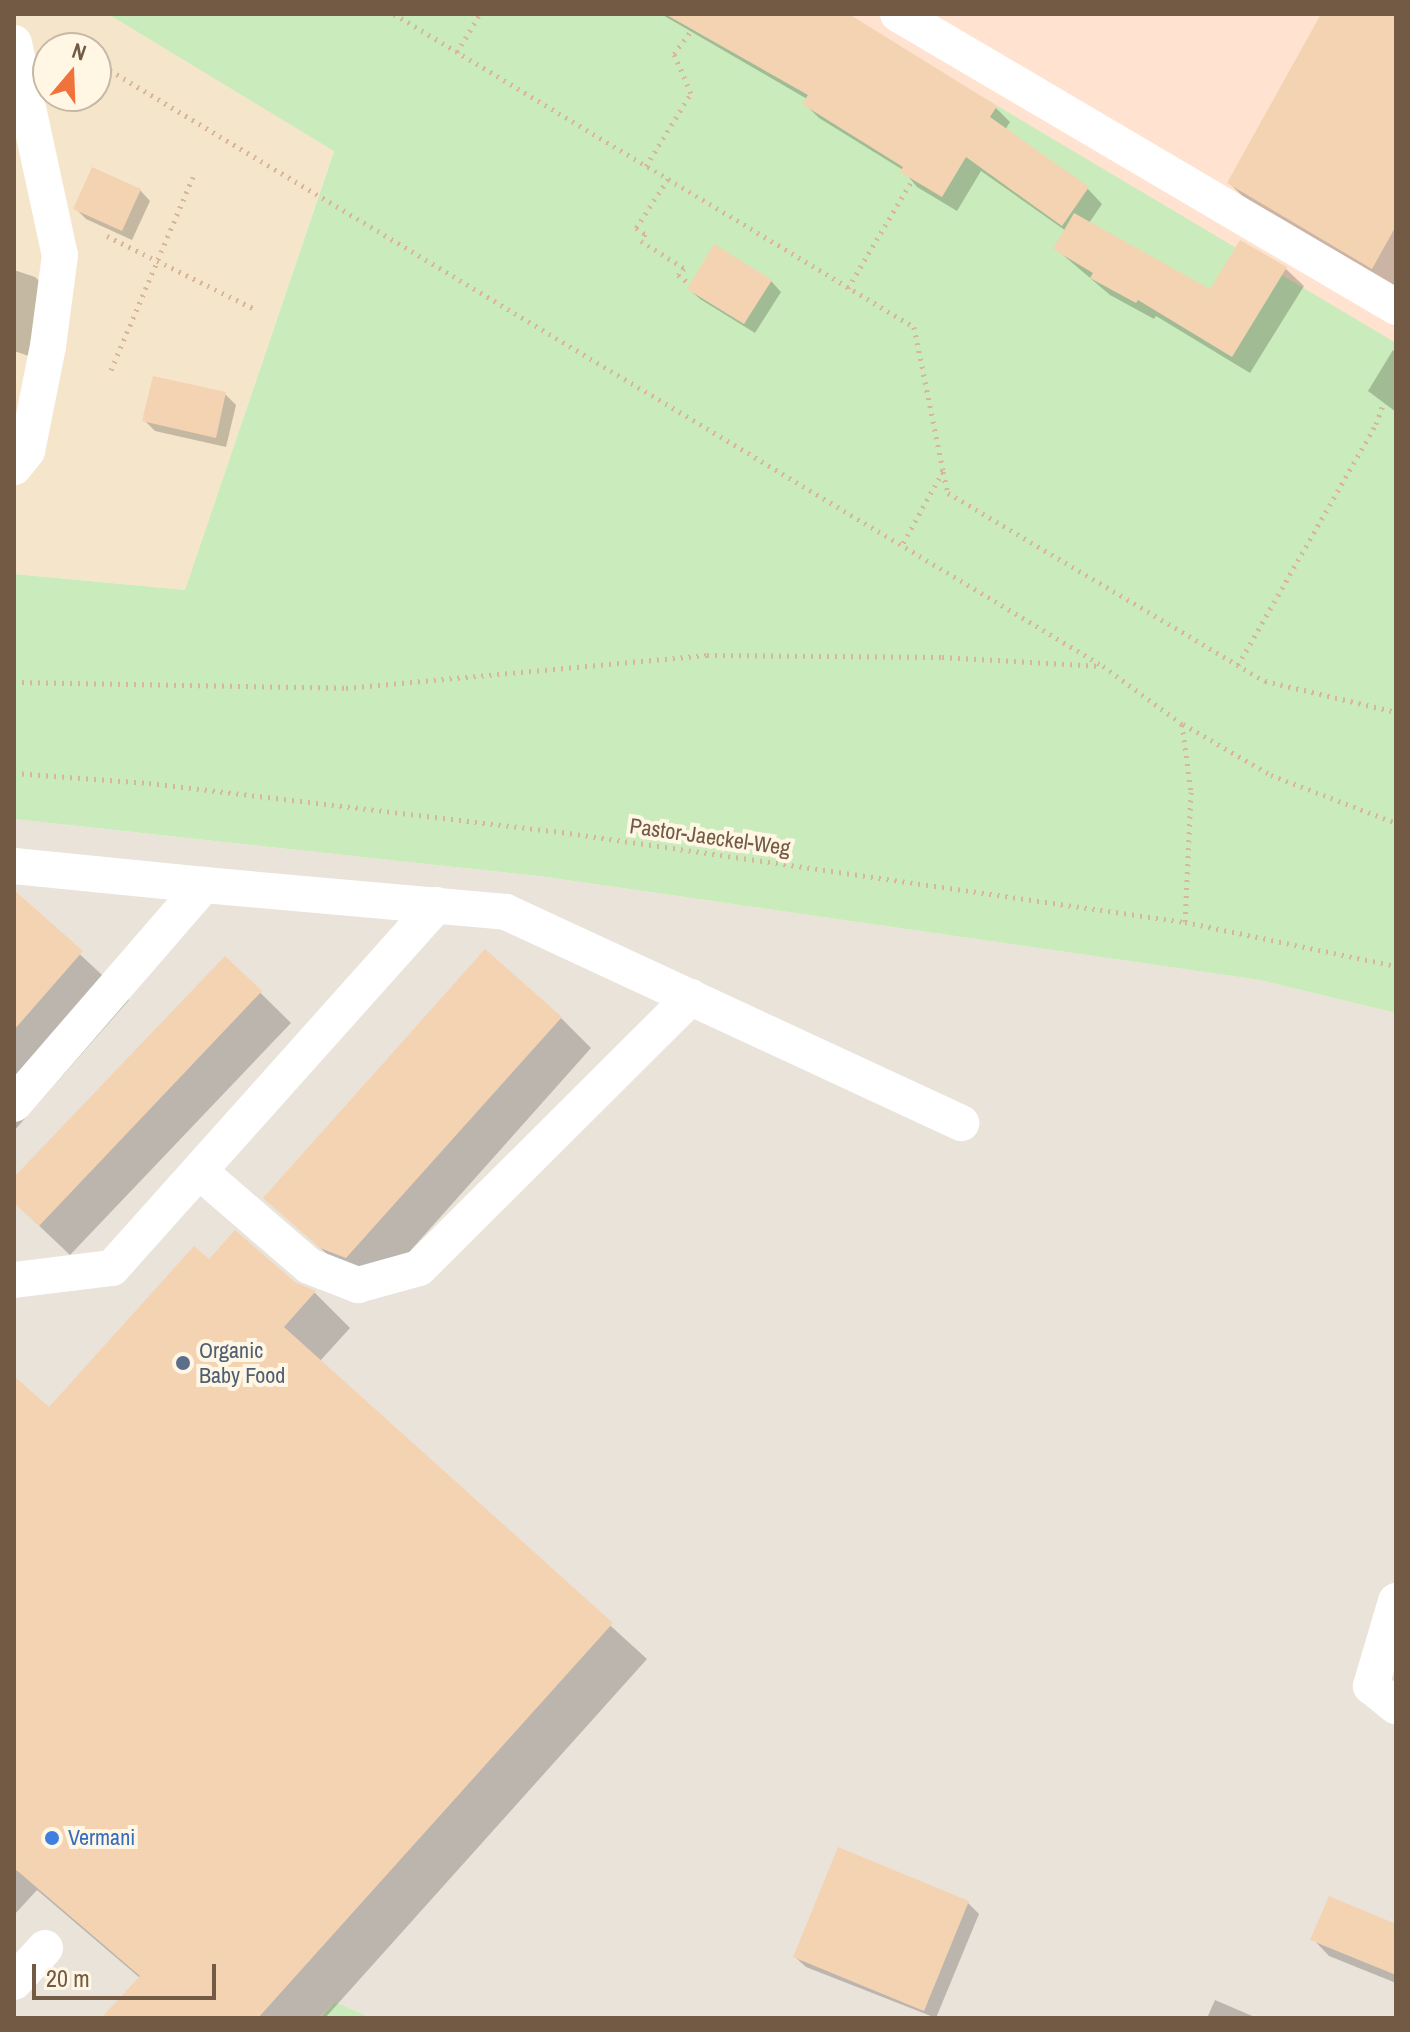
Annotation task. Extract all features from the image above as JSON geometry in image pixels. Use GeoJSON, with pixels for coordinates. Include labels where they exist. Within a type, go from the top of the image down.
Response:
{"type":"FeatureCollection","features":[{"type":"Feature","properties":{"kind":"lane"},"geometry":{"type":"LineString","coordinates":[[898,14],[1396,307]]}},
{"type":"Feature","properties":{"kind":"lane"},"geometry":{"type":"LineString","coordinates":[[14,43],[60,255],[48,346],[27,451],[14,467]]}},
{"type":"Feature","properties":{"kind":"lane"},"geometry":{"type":"LineString","coordinates":[[14,378],[48,346]]}},
{"type":"Feature","properties":{"kind":"lane"},"geometry":{"type":"LineString","coordinates":[[14,866],[506,912],[961,1123]]}},
{"type":"Feature","properties":{"kind":"lane"},"geometry":{"type":"LineString","coordinates":[[14,1104],[204,885]]}},
{"type":"Feature","properties":{"kind":"lane"},"geometry":{"type":"LineString","coordinates":[[14,1280],[112,1268],[437,905]]}},
{"type":"Feature","properties":{"kind":"lane"},"geometry":{"type":"LineString","coordinates":[[199,1171],[309,1266],[358,1285],[419,1268],[691,997]]}},
{"type":"Feature","properties":{"kind":"lane"},"geometry":{"type":"LineString","coordinates":[[1396,1601],[1371,1686],[1396,1706]]}},
{"type":"Feature","properties":{"kind":"lane"},"geometry":{"type":"LineString","coordinates":[[14,1982],[45,1948]]}},
{"type":"Feature","properties":{"kind":"path"},"geometry":{"type":"LineString","coordinates":[[394,14],[914,327],[948,493],[1265,681],[1396,712]]}},
{"type":"Feature","properties":{"kind":"path"},"geometry":{"type":"LineString","coordinates":[[457,52],[480,14]]}},
{"type":"Feature","properties":{"kind":"path"},"geometry":{"type":"LineString","coordinates":[[646,166],[691,93],[674,54],[692,29]]}},
{"type":"Feature","properties":{"kind":"path"},"geometry":{"type":"LineString","coordinates":[[112,72],[1103,666],[1182,724],[1271,775],[1396,823]]}},
{"type":"Feature","properties":{"kind":"path"},"geometry":{"type":"LineString","coordinates":[[111,370],[193,177]]}},
{"type":"Feature","properties":{"kind":"path"},"geometry":{"type":"LineString","coordinates":[[668,179],[636,228],[645,234],[641,241],[684,268],[678,275],[690,284]]}},
{"type":"Feature","properties":{"kind":"path"},"geometry":{"type":"LineString","coordinates":[[848,288],[912,180]]}},
{"type":"Feature","properties":{"kind":"path"},"geometry":{"type":"LineString","coordinates":[[50,208],[257,310]]}},
{"type":"Feature","properties":{"kind":"path"},"geometry":{"type":"LineString","coordinates":[[1238,665],[1376,424],[1384,402]]}},
{"type":"Feature","properties":{"kind":"path"},"geometry":{"type":"LineString","coordinates":[[902,545],[943,471]]}},
{"type":"Feature","properties":{"kind":"path"},"geometry":{"type":"LineString","coordinates":[[14,682],[346,688],[707,655],[942,657],[1103,666]]}},
{"type":"Feature","properties":{"kind":"path"},"geometry":{"type":"LineString","coordinates":[[1182,724],[1191,792],[1185,922]]}},
{"type":"Feature","properties":{"kind":"path","name":"Pastor-Jaeckel-Weg"},"geometry":{"type":"LineString","coordinates":[[14,773],[149,783],[554,831],[1185,922],[1396,966]]}},
{"type":"Feature","properties":{"kind":"shaded area"},"geometry":{"type":"Polygon","coordinates":[[[14,14],[108,14],[334,150],[185,590],[14,574],[14,14]]]}},
{"type":"Feature","properties":{"kind":"shaded area"},"geometry":{"type":"Polygon","coordinates":[[[843,14],[1396,14],[1396,344],[843,14]]]}},
{"type":"Feature","properties":{"kind":"shaded area"},"geometry":{"type":"Polygon","coordinates":[[[14,819],[546,877],[1260,980],[1396,1013],[1396,2018],[372,2018],[335,2002],[318,2018],[14,2018],[14,819]]]}},
{"type":"Feature","properties":{"kind":"green space"},"geometry":{"type":"Polygon","coordinates":[[[108,14],[843,14],[1396,343],[1396,1013],[1260,980],[546,877],[14,819],[14,574],[185,590],[334,151],[108,14]]]}},
{"type":"Feature","properties":{"kind":"green space"},"geometry":{"type":"Polygon","coordinates":[[[335,2002],[372,2018],[320,2018],[335,2002]]]}},
{"type":"Feature","properties":{"kind":"building"},"geometry":{"type":"Polygon","coordinates":[[[665,14],[849,14],[997,106],[990,117],[1089,187],[1062,226],[966,157],[942,197],[900,172],[903,167],[802,104],[808,95],[665,14]]]}},
{"type":"Feature","properties":{"kind":"building"},"geometry":{"type":"Polygon","coordinates":[[[1321,14],[1396,14],[1396,226],[1372,269],[1227,183],[1321,14]]]}},
{"type":"Feature","properties":{"kind":"building"},"geometry":{"type":"Polygon","coordinates":[[[92,167],[141,189],[122,231],[73,209],[92,167]]]}},
{"type":"Feature","properties":{"kind":"building"},"geometry":{"type":"Polygon","coordinates":[[[1074,213],[1210,289],[1240,240],[1287,267],[1232,357],[1138,300],[1136,303],[1090,278],[1093,273],[1053,249],[1074,213]]]}},
{"type":"Feature","properties":{"kind":"building"},"geometry":{"type":"Polygon","coordinates":[[[714,244],[772,280],[744,324],[687,289],[714,244]]]}},
{"type":"Feature","properties":{"kind":"building"},"geometry":{"type":"Polygon","coordinates":[[[153,376],[226,392],[216,438],[142,421],[153,376]]]}},
{"type":"Feature","properties":{"kind":"building"},"geometry":{"type":"Polygon","coordinates":[[[14,890],[83,951],[14,1030],[14,890]]]}},
{"type":"Feature","properties":{"kind":"building"},"geometry":{"type":"Polygon","coordinates":[[[485,949],[562,1017],[346,1258],[320,1248],[263,1198],[485,949]]]}},
{"type":"Feature","properties":{"kind":"building"},"geometry":{"type":"Polygon","coordinates":[[[225,956],[262,991],[39,1226],[14,1203],[14,1177],[225,956]]]}},
{"type":"Feature","properties":{"kind":"building"},"geometry":{"type":"Polygon","coordinates":[[[235,1230],[295,1282],[316,1291],[284,1327],[613,1623],[258,2018],[101,2018],[140,1976],[14,1868],[14,1376],[49,1407],[194,1246],[209,1259],[235,1230]]]}},
{"type":"Feature","properties":{"kind":"building"},"geometry":{"type":"Polygon","coordinates":[[[838,1847],[969,1901],[924,2011],[793,1957],[838,1847]]]}},
{"type":"Feature","properties":{"kind":"building"},"geometry":{"type":"Polygon","coordinates":[[[1329,1896],[1396,1924],[1396,1975],[1310,1940],[1329,1896]]]}},
{"type":"Feature","properties":{"kind":"place","name":"Organic Baby Food"},"geometry":{"type":"Point","coordinates":[183,1363]}},
{"type":"Feature","properties":{"kind":"place","name":"Vermani"},"geometry":{"type":"Point","coordinates":[52,1838]}}]}
